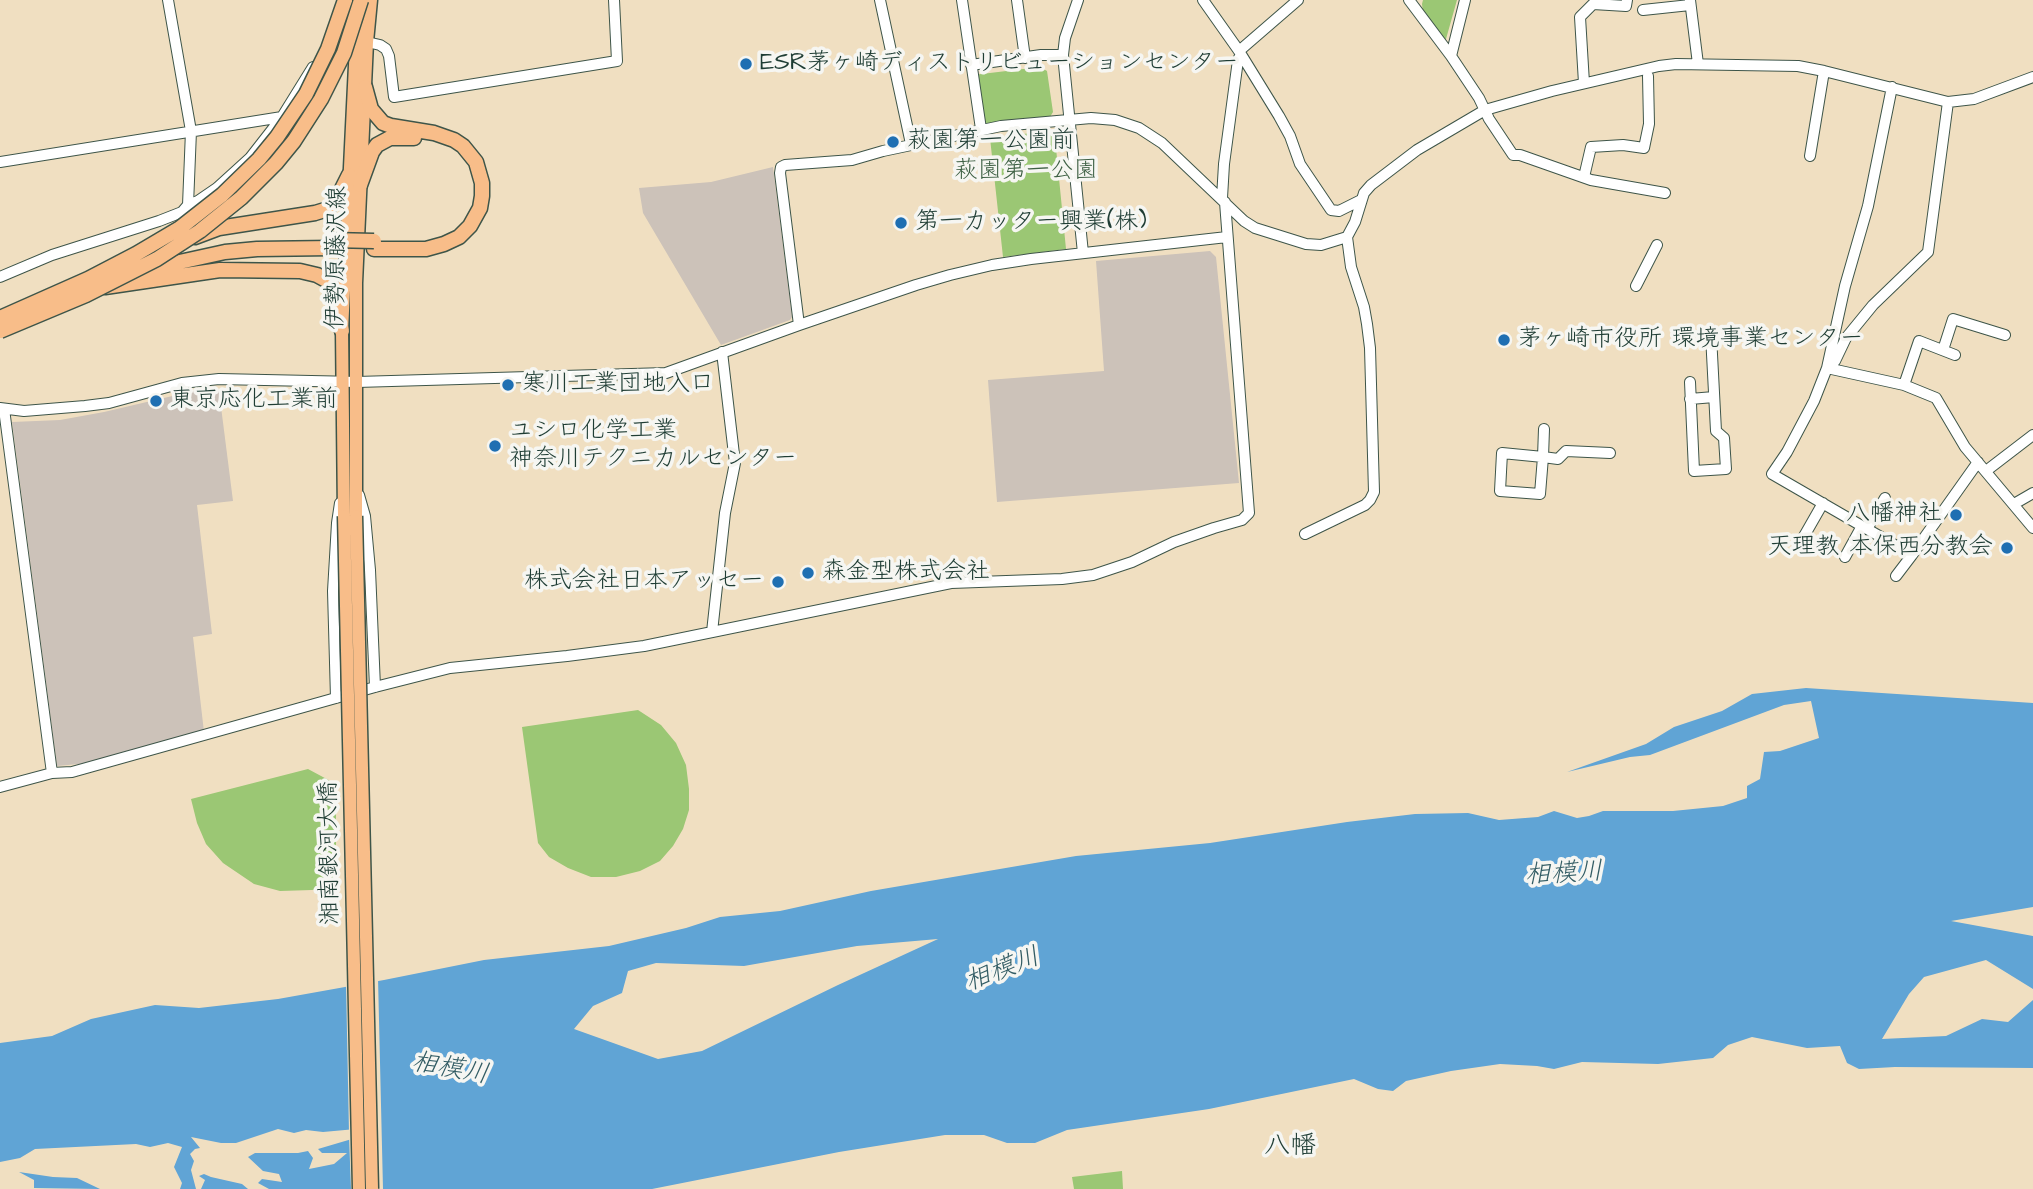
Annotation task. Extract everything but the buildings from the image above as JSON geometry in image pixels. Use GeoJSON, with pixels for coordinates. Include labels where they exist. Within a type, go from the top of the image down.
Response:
{"type":"FeatureCollection","features":[{"type":"Feature","properties":{"kind":"highway"},"geometry":{"type":"LineString","coordinates":[[0,316],[88,279],[136,254],[202,212],[241,177],[277,137],[306,94],[328,49],[345,0]]}},
{"type":"Feature","properties":{"kind":"highway"},"geometry":{"type":"LineString","coordinates":[[0,331],[86,295],[138,269],[200,231],[241,198],[276,163],[321,99],[344,53],[359,0]]}},
{"type":"Feature","properties":{"kind":"highway"},"geometry":{"type":"LineString","coordinates":[[135,261],[253,241],[426,248],[459,237],[470,226],[480,208],[482,183],[476,162],[463,146],[454,140],[435,133],[383,123],[371,109],[365,87]]}},
{"type":"Feature","properties":{"kind":"highway"},"geometry":{"type":"LineString","coordinates":[[0,316],[219,228],[328,209],[355,180],[372,152],[384,141],[397,138],[422,139],[450,148],[465,163],[473,181],[474,197],[466,216],[451,230],[427,239],[374,245]]}},
{"type":"Feature","properties":{"kind":"highway"},"geometry":{"type":"LineString","coordinates":[[0,337],[127,275],[149,268],[225,252],[332,244]]}},
{"type":"Feature","properties":{"kind":"highway"},"geometry":{"type":"LineString","coordinates":[[101,288],[220,270],[300,271],[317,275],[332,286],[342,331]]}},
{"type":"Feature","properties":{"kind":"main road","name":"伊勢原藤沢線"},"geometry":{"type":"LineString","coordinates":[[350,516],[357,382],[355,180],[356,33],[359,0]]}},
{"type":"Feature","properties":{"kind":"main road","name":"伊勢原藤沢線"},"geometry":{"type":"LineString","coordinates":[[350,479],[342,331],[371,0]]}},
{"type":"Feature","properties":{"kind":"main road","name":"湘南銀河大橋"},"geometry":{"type":"LineString","coordinates":[[350,516],[359,1189]]}},
{"type":"Feature","properties":{"kind":"main road","name":"湘南銀河大橋"},"geometry":{"type":"LineString","coordinates":[[350,516],[372,1189]]}},
{"type":"Feature","properties":{"kind":"street"},"geometry":{"type":"LineString","coordinates":[[168,0],[191,131],[188,205]]}},
{"type":"Feature","properties":{"kind":"street"},"geometry":{"type":"LineString","coordinates":[[367,42],[386,48],[394,97],[617,61],[614,0]]}},
{"type":"Feature","properties":{"kind":"street"},"geometry":{"type":"LineString","coordinates":[[880,0],[911,144]]}},
{"type":"Feature","properties":{"kind":"street"},"geometry":{"type":"LineString","coordinates":[[962,0],[981,129]]}},
{"type":"Feature","properties":{"kind":"street"},"geometry":{"type":"LineString","coordinates":[[1017,0],[1026,58]]}},
{"type":"Feature","properties":{"kind":"street"},"geometry":{"type":"LineString","coordinates":[[1078,0],[1065,38],[1063,55],[1083,253]]}},
{"type":"Feature","properties":{"kind":"street"},"geometry":{"type":"LineString","coordinates":[[1203,0],[1240,52],[1290,136],[1300,164],[1331,210],[1339,211],[1361,200]]}},
{"type":"Feature","properties":{"kind":"street"},"geometry":{"type":"LineString","coordinates":[[0,787],[52,773],[72,772],[450,668],[644,646],[951,583],[1062,579],[1093,575],[1132,562],[1174,542],[1247,517],[1250,513],[1224,200],[1224,164],[1240,52],[1298,0]]}},
{"type":"Feature","properties":{"kind":"street"},"geometry":{"type":"LineString","coordinates":[[1409,0],[1419,5],[1513,155],[1584,177],[1665,193]]}},
{"type":"Feature","properties":{"kind":"street"},"geometry":{"type":"LineString","coordinates":[[1451,55],[1465,0]]}},
{"type":"Feature","properties":{"kind":"street"},"geometry":{"type":"LineString","coordinates":[[1584,83],[1580,18],[1594,4],[1626,6],[1627,0]]}},
{"type":"Feature","properties":{"kind":"street"},"geometry":{"type":"LineString","coordinates":[[1643,10],[1690,2],[1698,64]]}},
{"type":"Feature","properties":{"kind":"street"},"geometry":{"type":"LineString","coordinates":[[0,278],[51,254],[182,212],[188,205],[217,188],[250,158],[282,117],[325,46],[342,35],[356,33]]}},
{"type":"Feature","properties":{"kind":"street"},"geometry":{"type":"LineString","coordinates":[[971,65],[1063,55]]}},
{"type":"Feature","properties":{"kind":"street"},"geometry":{"type":"LineString","coordinates":[[1305,534],[1365,505],[1374,492],[1367,324],[1351,267],[1347,237],[1355,222],[1361,200],[1371,185],[1446,131],[1485,110],[1660,66],[1798,66],[1948,102],[1984,96],[2033,77]]}},
{"type":"Feature","properties":{"kind":"street"},"geometry":{"type":"LineString","coordinates":[[1810,156],[1824,71]]}},
{"type":"Feature","properties":{"kind":"street"},"geometry":{"type":"LineString","coordinates":[[1584,177],[1591,147],[1623,145],[1644,148],[1649,124],[1648,76]]}},
{"type":"Feature","properties":{"kind":"street"},"geometry":{"type":"LineString","coordinates":[[1892,88],[1868,205],[1845,286],[1827,368],[1814,401],[1772,474],[1912,555]]}},
{"type":"Feature","properties":{"kind":"street"},"geometry":{"type":"LineString","coordinates":[[1827,368],[1835,361],[1846,338],[1873,305],[1928,252],[1948,102]]}},
{"type":"Feature","properties":{"kind":"street"},"geometry":{"type":"LineString","coordinates":[[0,162],[282,117]]}},
{"type":"Feature","properties":{"kind":"street"},"geometry":{"type":"LineString","coordinates":[[799,325],[781,167],[852,160],[981,129],[1068,119],[1115,120],[1139,128],[1162,143],[1244,221],[1255,228],[1321,246],[1347,237]]}},
{"type":"Feature","properties":{"kind":"street"},"geometry":{"type":"LineString","coordinates":[[52,773],[2,409],[23,411],[109,403],[182,383],[219,379],[357,382],[666,373],[950,275],[992,265],[1227,237]]}},
{"type":"Feature","properties":{"kind":"street"},"geometry":{"type":"LineString","coordinates":[[1636,286],[1657,245]]}},
{"type":"Feature","properties":{"kind":"street"},"geometry":{"type":"LineString","coordinates":[[1943,350],[1953,319],[2005,335]]}},
{"type":"Feature","properties":{"kind":"street"},"geometry":{"type":"LineString","coordinates":[[1689,382],[1694,471],[1726,469],[1724,438],[1716,431],[1710,335]]}},
{"type":"Feature","properties":{"kind":"street"},"geometry":{"type":"LineString","coordinates":[[1904,385],[1919,341],[1955,355]]}},
{"type":"Feature","properties":{"kind":"street"},"geometry":{"type":"LineString","coordinates":[[712,632],[725,513],[735,463],[722,352]]}},
{"type":"Feature","properties":{"kind":"street"},"geometry":{"type":"LineString","coordinates":[[1827,368],[1904,385],[1937,398],[1965,447],[2033,528]]}},
{"type":"Feature","properties":{"kind":"street"},"geometry":{"type":"LineString","coordinates":[[1690,399],[1714,397]]}},
{"type":"Feature","properties":{"kind":"street"},"geometry":{"type":"LineString","coordinates":[[1544,429],[1542,457],[1540,494],[1500,491],[1502,453],[1542,457],[1558,458],[1566,451],[1610,453]]}},
{"type":"Feature","properties":{"kind":"street"},"geometry":{"type":"LineString","coordinates":[[1986,471],[2033,435]]}},
{"type":"Feature","properties":{"kind":"street"},"geometry":{"type":"LineString","coordinates":[[1896,576],[1978,462]]}},
{"type":"Feature","properties":{"kind":"street"},"geometry":{"type":"LineString","coordinates":[[350,479],[365,516],[375,687]]}},
{"type":"Feature","properties":{"kind":"street"},"geometry":{"type":"LineString","coordinates":[[336,698],[333,591],[337,523],[350,479]]}},
{"type":"Feature","properties":{"kind":"street"},"geometry":{"type":"LineString","coordinates":[[2014,504],[2033,493]]}},
{"type":"Feature","properties":{"kind":"street"},"geometry":{"type":"LineString","coordinates":[[1845,557],[1885,498]]}},
{"type":"Feature","properties":{"kind":"street"},"geometry":{"type":"LineString","coordinates":[[1799,545],[1823,503]]}},
{"type":"Feature","properties":{"kind":"shaded area"},"geometry":{"type":"Polygon","coordinates":[[[773,167],[792,317],[721,345],[643,213],[639,188],[711,182],[773,167]]]}},
{"type":"Feature","properties":{"kind":"shaded area"},"geometry":{"type":"Polygon","coordinates":[[[1210,251],[1216,257],[1239,483],[997,502],[988,380],[1104,371],[1096,261],[1210,251]]]}},
{"type":"Feature","properties":{"kind":"shaded area"},"geometry":{"type":"Polygon","coordinates":[[[198,390],[219,391],[233,501],[197,505],[212,634],[193,637],[204,732],[89,763],[57,766],[12,422],[60,420],[198,390]]]}},
{"type":"Feature","properties":{"kind":"green space"},"geometry":{"type":"Polygon","coordinates":[[[1423,0],[1457,0],[1446,39],[1443,40],[1423,12],[1423,0]]]}},
{"type":"Feature","properties":{"kind":"green space"},"geometry":{"type":"Polygon","coordinates":[[[1040,67],[1047,71],[1053,112],[1050,117],[982,125],[973,75],[1040,67]]]}},
{"type":"Feature","properties":{"kind":"green space","name":"萩園第一公園"},"geometry":{"type":"Polygon","coordinates":[[[1048,131],[1055,138],[1066,249],[1003,257],[990,138],[1048,131]]]}},
{"type":"Feature","properties":{"kind":"green space"},"geometry":{"type":"Polygon","coordinates":[[[638,710],[661,725],[676,743],[686,765],[689,810],[683,829],[660,861],[640,871],[616,877],[591,877],[549,857],[538,843],[522,727],[638,710]]]}},
{"type":"Feature","properties":{"kind":"green space"},"geometry":{"type":"Polygon","coordinates":[[[308,769],[336,784],[336,886],[280,891],[254,884],[223,863],[206,844],[191,799],[308,769]]]}},
{"type":"Feature","properties":{"kind":"green space"},"geometry":{"type":"Polygon","coordinates":[[[1122,1171],[1123,1189],[1074,1189],[1072,1177],[1122,1171]]]}},
{"type":"Feature","properties":{"kind":"water","name":"相模川"},"geometry":{"type":"Polygon","coordinates":[[[1806,688],[2033,703],[2033,907],[1951,921],[2033,936],[2033,989],[1986,960],[1924,977],[1909,994],[1882,1039],[1946,1036],[1982,1019],[2008,1022],[2033,1000],[2033,1068],[1859,1069],[1847,1063],[1840,1046],[1807,1048],[1752,1037],[1728,1045],[1713,1058],[1658,1064],[1582,1062],[1554,1069],[1500,1064],[1406,1081],[1393,1091],[1378,1089],[1354,1079],[1209,1109],[1067,1130],[1035,1143],[1007,1143],[984,1135],[945,1135],[839,1152],[652,1189],[269,1189],[258,1183],[262,1179],[282,1182],[279,1174],[263,1171],[248,1157],[255,1153],[308,1151],[313,1158],[309,1169],[334,1164],[347,1153],[322,1153],[318,1149],[362,1136],[367,1128],[323,1132],[306,1130],[294,1133],[278,1129],[236,1143],[191,1137],[200,1148],[190,1154],[194,1161],[191,1170],[196,1189],[180,1189],[182,1183],[174,1167],[182,1147],[168,1143],[150,1147],[136,1144],[35,1149],[20,1158],[0,1162],[0,1043],[52,1036],[91,1019],[155,1005],[199,1008],[278,999],[484,960],[609,946],[720,917],[780,911],[871,891],[1076,856],[1210,843],[1415,814],[1468,813],[1499,820],[1538,817],[1554,811],[1577,818],[1603,811],[1673,811],[1723,806],[1747,798],[1747,786],[1760,779],[1764,752],[1780,751],[1819,738],[1811,701],[1784,705],[1650,755],[1567,772],[1646,744],[1674,727],[1722,711],[1752,694],[1806,688]],[[938,939],[857,946],[744,966],[656,963],[628,971],[622,993],[593,1006],[574,1029],[658,1059],[702,1051],[938,939]]]}},
{"type":"Feature","properties":{"kind":"water"},"geometry":{"type":"Polygon","coordinates":[[[19,1172],[77,1178],[100,1189],[34,1188],[34,1180],[19,1172]]]}},
{"type":"Feature","properties":{"kind":"water"},"geometry":{"type":"Polygon","coordinates":[[[204,1174],[242,1184],[248,1189],[201,1189],[205,1180],[199,1176],[204,1174]]]}},
{"type":"Feature","properties":{"kind":"pier"},"geometry":{"type":"Polygon","coordinates":[[[378,978],[383,1189],[351,1189],[349,1136],[361,1132],[349,1133],[346,983],[378,978]]]}},
{"type":"Feature","properties":{"kind":"place","name":"ESR茅ヶ崎ディストリビューションセンター"},"geometry":{"type":"Point","coordinates":[746,64]}},
{"type":"Feature","properties":{"kind":"place","name":"萩園第一公園前"},"geometry":{"type":"Point","coordinates":[893,142]}},
{"type":"Feature","properties":{"kind":"place","name":"第一カッター興業(株)"},"geometry":{"type":"Point","coordinates":[901,223]}},
{"type":"Feature","properties":{"kind":"place","name":"茅ヶ崎市役所 環境事業センター"},"geometry":{"type":"Point","coordinates":[1504,340]}},
{"type":"Feature","properties":{"kind":"place","name":"寒川工業団地入口"},"geometry":{"type":"Point","coordinates":[508,385]}},
{"type":"Feature","properties":{"kind":"place","name":"東京応化工業前"},"geometry":{"type":"Point","coordinates":[156,401]}},
{"type":"Feature","properties":{"kind":"place","name":"ユシロ化学工業 神奈川テクニカルセンター"},"geometry":{"type":"Point","coordinates":[495,446]}},
{"type":"Feature","properties":{"kind":"place","name":"八幡神社"},"geometry":{"type":"Point","coordinates":[1956,515]}},
{"type":"Feature","properties":{"kind":"place","name":"天理教 本保西分教会"},"geometry":{"type":"Point","coordinates":[2007,548]}},
{"type":"Feature","properties":{"kind":"place","name":"森金型株式会社"},"geometry":{"type":"Point","coordinates":[808,573]}},
{"type":"Feature","properties":{"kind":"place","name":"株式会社日本アッセー"},"geometry":{"type":"Point","coordinates":[778,582]}},
{"type":"Feature","properties":{"kind":"district","name":"八幡"},"geometry":{"type":"Point","coordinates":[1290,1148]}}]}
